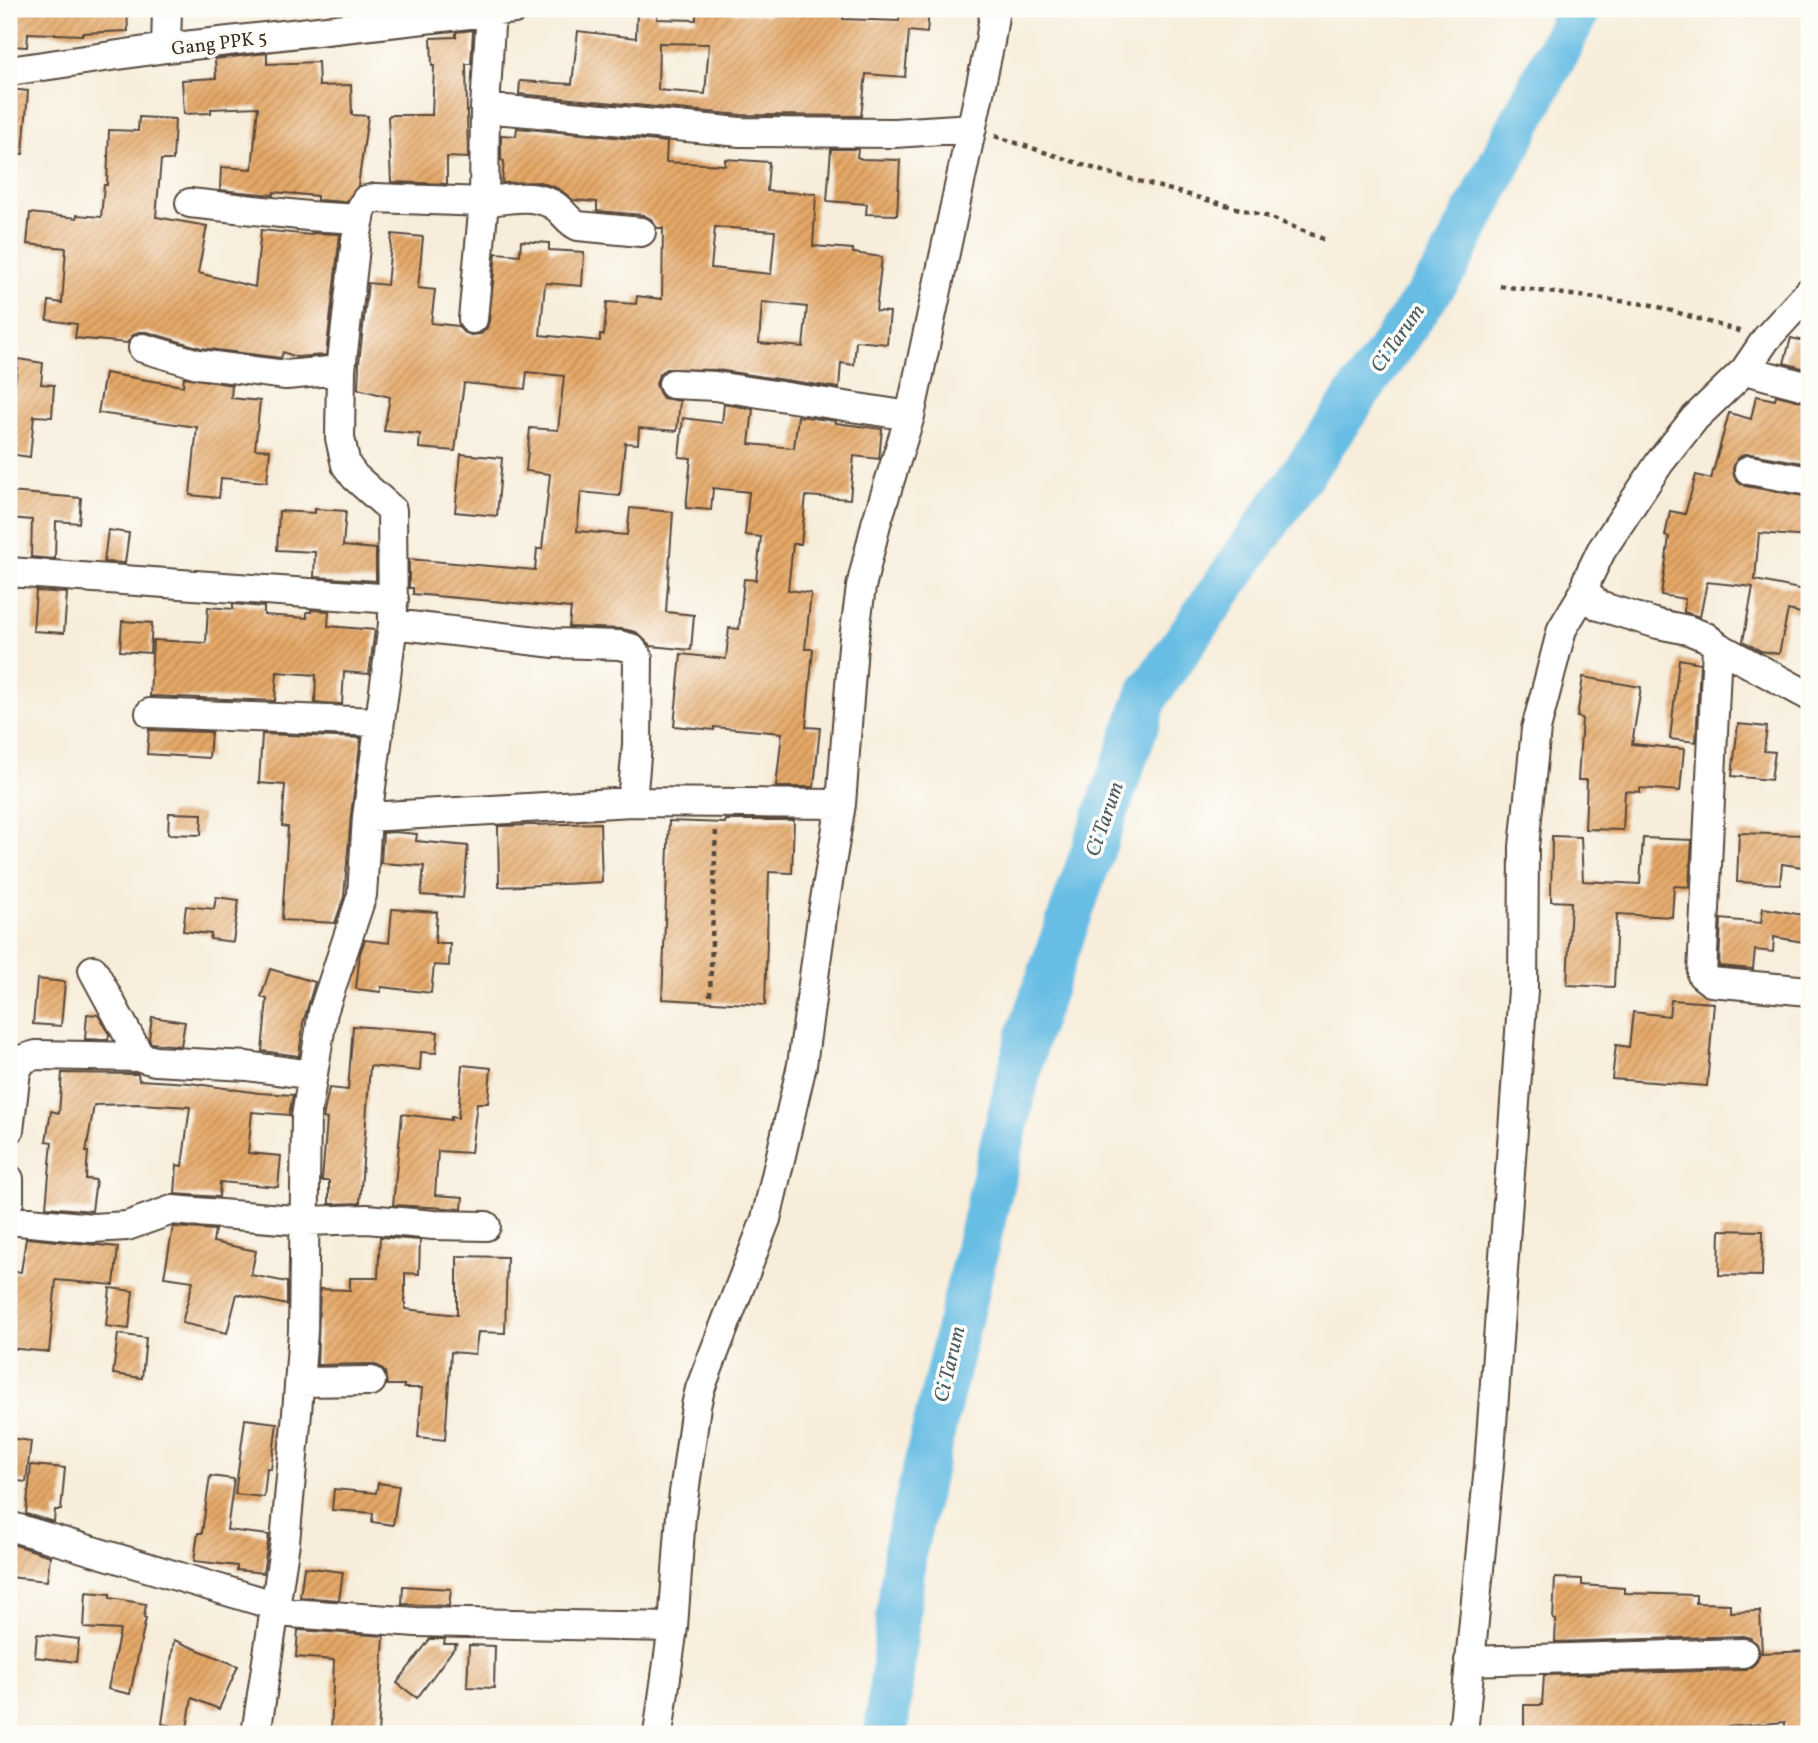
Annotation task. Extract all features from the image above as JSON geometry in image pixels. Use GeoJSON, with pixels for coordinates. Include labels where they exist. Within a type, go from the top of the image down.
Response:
{"type":"FeatureCollection","features":[{"type":"Feature","properties":{"kind":"street"},"geometry":{"type":"LineString","coordinates":[[166,48],[167,9]]}},
{"type":"Feature","properties":{"kind":"street"},"geometry":{"type":"LineString","coordinates":[[659,1734],[673,1627],[681,1515],[696,1406],[700,1389],[766,1219],[802,1065],[841,804],[853,646],[861,587],[876,524],[911,416],[995,9]]}},
{"type":"Feature","properties":{"kind":"street"},"geometry":{"type":"LineString","coordinates":[[473,319],[484,202],[485,108],[502,10]]}},
{"type":"Feature","properties":{"kind":"street","name":"Gang PPK 5"},"geometry":{"type":"LineString","coordinates":[[9,71],[391,15],[502,10]]}},
{"type":"Feature","properties":{"kind":"street"},"geometry":{"type":"LineString","coordinates":[[485,108],[740,132],[894,133],[972,128]]}},
{"type":"Feature","properties":{"kind":"street"},"geometry":{"type":"LineString","coordinates":[[256,1734],[285,1542],[300,1382],[306,1221],[306,1117],[324,1012],[362,895],[366,817],[393,611],[392,510],[346,466],[340,438],[341,370],[362,207],[366,200],[374,198],[484,202],[526,197],[554,205],[569,222],[578,226],[641,232]]}},
{"type":"Feature","properties":{"kind":"street"},"geometry":{"type":"LineString","coordinates":[[190,203],[360,219]]}},
{"type":"Feature","properties":{"kind":"street"},"geometry":{"type":"LineString","coordinates":[[1463,1734],[1489,1466],[1522,990],[1524,847],[1536,729],[1562,629],[1586,589],[1587,580],[1601,551],[1660,462],[1695,418],[1745,370],[1766,339],[1809,292]]}},
{"type":"Feature","properties":{"kind":"street"},"geometry":{"type":"LineString","coordinates":[[143,348],[198,364],[286,375],[341,370]]}},
{"type":"Feature","properties":{"kind":"street"},"geometry":{"type":"LineString","coordinates":[[1745,370],[1809,387]]}},
{"type":"Feature","properties":{"kind":"street"},"geometry":{"type":"LineString","coordinates":[[673,384],[715,386],[911,416]]}},
{"type":"Feature","properties":{"kind":"street"},"geometry":{"type":"LineString","coordinates":[[1749,470],[1809,481]]}},
{"type":"Feature","properties":{"kind":"street"},"geometry":{"type":"LineString","coordinates":[[9,572],[393,611],[554,643],[619,645],[631,648],[638,657],[637,745],[632,802]]}},
{"type":"Feature","properties":{"kind":"street"},"geometry":{"type":"LineString","coordinates":[[1586,589],[1600,606],[1658,624],[1688,630],[1809,696]]}},
{"type":"Feature","properties":{"kind":"street"},"geometry":{"type":"LineString","coordinates":[[1717,646],[1702,975],[1711,982],[1809,991]]}},
{"type":"Feature","properties":{"kind":"street"},"geometry":{"type":"LineString","coordinates":[[150,713],[378,722]]}},
{"type":"Feature","properties":{"kind":"street"},"geometry":{"type":"LineString","coordinates":[[366,817],[632,802],[841,804]]}},
{"type":"Feature","properties":{"kind":"street"},"geometry":{"type":"LineString","coordinates":[[93,970],[140,1057]]}},
{"type":"Feature","properties":{"kind":"street"},"geometry":{"type":"LineString","coordinates":[[9,1130],[16,1072],[23,1059],[36,1055],[140,1057],[155,1061],[247,1066],[313,1075]]}},
{"type":"Feature","properties":{"kind":"street"},"geometry":{"type":"LineString","coordinates":[[9,1179],[9,1200]]}},
{"type":"Feature","properties":{"kind":"street"},"geometry":{"type":"LineString","coordinates":[[9,1220],[92,1228],[127,1226],[172,1210],[306,1221],[367,1219],[486,1226]]}},
{"type":"Feature","properties":{"kind":"street"},"geometry":{"type":"LineString","coordinates":[[300,1382],[371,1381]]}},
{"type":"Feature","properties":{"kind":"street"},"geometry":{"type":"LineString","coordinates":[[9,1526],[276,1609],[416,1622],[673,1627]]}},
{"type":"Feature","properties":{"kind":"street"},"geometry":{"type":"LineString","coordinates":[[1469,1661],[1743,1653]]}},
{"type":"Feature","properties":{"kind":"path"},"geometry":{"type":"LineString","coordinates":[[972,128],[1102,172],[1269,217],[1328,241]]}},
{"type":"Feature","properties":{"kind":"path"},"geometry":{"type":"LineString","coordinates":[[1500,286],[1653,305],[1766,339]]}},
{"type":"Feature","properties":{"kind":"path"},"geometry":{"type":"LineString","coordinates":[[710,996],[717,803]]}},
{"type":"Feature","properties":{"kind":"building"},"geometry":{"type":"Polygon","coordinates":[[[9,9],[127,9],[128,31],[82,35],[28,33],[27,47],[9,46],[9,9]]]}},
{"type":"Feature","properties":{"kind":"building"},"geometry":{"type":"Polygon","coordinates":[[[770,9],[844,9],[843,19],[899,21],[900,9],[929,9],[927,33],[909,31],[905,77],[866,74],[861,116],[741,115],[519,94],[520,81],[572,84],[578,31],[636,38],[637,13],[657,13],[657,19],[696,20],[696,10],[770,15],[770,9]],[[659,43],[658,90],[705,94],[709,44],[659,43]]]}},
{"type":"Feature","properties":{"kind":"building"},"geometry":{"type":"Polygon","coordinates":[[[473,30],[471,64],[466,64],[468,158],[447,157],[447,184],[391,182],[388,117],[432,115],[434,66],[431,38],[456,37],[456,32],[473,30]]]}},
{"type":"Feature","properties":{"kind":"building"},"geometry":{"type":"Polygon","coordinates":[[[267,53],[267,64],[318,62],[319,86],[351,85],[352,115],[368,116],[358,186],[346,202],[317,200],[317,196],[220,190],[221,167],[252,169],[258,107],[211,109],[211,113],[184,114],[182,80],[216,78],[215,59],[267,53]]]}},
{"type":"Feature","properties":{"kind":"building"},"geometry":{"type":"Polygon","coordinates":[[[9,89],[28,91],[23,154],[9,153],[9,89]]]}},
{"type":"Feature","properties":{"kind":"building"},"geometry":{"type":"Polygon","coordinates":[[[139,117],[175,119],[173,160],[161,160],[156,217],[207,226],[198,273],[255,287],[261,230],[311,235],[340,234],[326,355],[296,357],[283,352],[281,358],[201,348],[147,332],[138,332],[127,343],[75,338],[77,324],[47,320],[49,301],[62,303],[66,248],[27,244],[30,213],[77,218],[77,215],[101,217],[104,185],[107,185],[109,130],[138,131],[139,117]]]}},
{"type":"Feature","properties":{"kind":"building"},"geometry":{"type":"Polygon","coordinates":[[[517,128],[667,142],[666,162],[725,165],[725,159],[769,162],[767,191],[816,194],[813,246],[853,249],[853,253],[882,257],[876,311],[890,312],[887,344],[856,341],[854,365],[841,363],[839,388],[717,370],[666,369],[659,374],[656,384],[663,398],[680,401],[677,431],[639,428],[638,444],[625,443],[620,496],[581,492],[577,531],[627,535],[630,508],[673,512],[666,612],[694,615],[691,650],[651,646],[636,632],[623,629],[569,627],[571,608],[413,594],[413,588],[409,588],[409,559],[535,570],[537,549],[542,549],[550,474],[526,471],[530,428],[558,430],[564,376],[527,372],[525,389],[464,383],[455,451],[419,448],[420,434],[384,431],[390,397],[358,389],[359,363],[368,283],[387,285],[392,234],[423,237],[418,288],[435,290],[431,323],[458,326],[471,335],[481,334],[487,328],[496,253],[520,255],[521,241],[549,243],[549,250],[584,252],[582,286],[546,283],[540,335],[600,341],[600,335],[604,335],[607,302],[636,304],[637,296],[662,299],[663,228],[657,228],[651,219],[643,215],[597,211],[597,202],[573,200],[559,189],[540,182],[502,183],[504,161],[501,160],[501,135],[516,136],[517,128]],[[715,227],[711,268],[771,274],[775,231],[715,227]],[[762,302],[759,343],[803,347],[807,307],[762,302]]]}},
{"type":"Feature","properties":{"kind":"building"},"geometry":{"type":"Polygon","coordinates":[[[831,149],[858,149],[857,157],[862,159],[900,160],[897,215],[866,214],[867,204],[827,201],[831,149]]]}},
{"type":"Feature","properties":{"kind":"building"},"geometry":{"type":"Polygon","coordinates":[[[1791,338],[1809,342],[1809,370],[1784,363],[1791,338]]]}},
{"type":"Feature","properties":{"kind":"building"},"geometry":{"type":"Polygon","coordinates":[[[18,359],[43,363],[41,384],[54,385],[52,417],[34,416],[30,457],[9,454],[9,384],[15,384],[18,359]]]}},
{"type":"Feature","properties":{"kind":"building"},"geometry":{"type":"Polygon","coordinates":[[[105,373],[183,386],[184,377],[232,385],[231,398],[260,401],[255,449],[270,450],[267,482],[221,478],[219,498],[190,495],[197,427],[98,413],[105,373]]]}},
{"type":"Feature","properties":{"kind":"building"},"geometry":{"type":"Polygon","coordinates":[[[1776,395],[1809,403],[1809,464],[1744,454],[1737,459],[1733,468],[1738,482],[1745,486],[1809,497],[1809,537],[1759,533],[1755,580],[1809,591],[1809,615],[1788,610],[1779,654],[1761,651],[1743,641],[1753,587],[1707,582],[1700,617],[1684,612],[1685,599],[1661,595],[1669,537],[1665,536],[1670,511],[1685,514],[1696,475],[1711,479],[1729,413],[1751,419],[1756,396],[1775,400],[1776,395]]]}},
{"type":"Feature","properties":{"kind":"building"},"geometry":{"type":"Polygon","coordinates":[[[724,404],[753,409],[749,444],[794,448],[798,416],[882,429],[879,459],[854,456],[850,499],[806,496],[801,544],[793,544],[788,590],[811,593],[805,649],[813,649],[806,727],[820,728],[814,787],[776,787],[782,733],[674,726],[681,654],[726,659],[729,628],[739,629],[744,579],[756,580],[761,537],[745,535],[749,492],[713,488],[711,510],[686,508],[691,458],[679,457],[683,418],[722,423],[724,404]]]}},
{"type":"Feature","properties":{"kind":"building"},"geometry":{"type":"Polygon","coordinates":[[[461,454],[502,458],[497,516],[455,512],[461,454]]]}},
{"type":"Feature","properties":{"kind":"building"},"geometry":{"type":"Polygon","coordinates":[[[9,492],[81,498],[79,523],[56,521],[55,559],[31,557],[32,520],[9,518],[9,492]]]}},
{"type":"Feature","properties":{"kind":"building"},"geometry":{"type":"Polygon","coordinates":[[[315,509],[346,511],[343,546],[376,549],[376,581],[314,577],[315,552],[277,550],[279,511],[315,513],[315,509]]]}},
{"type":"Feature","properties":{"kind":"building"},"geometry":{"type":"Polygon","coordinates":[[[108,530],[129,533],[125,563],[104,562],[108,530]]]}},
{"type":"Feature","properties":{"kind":"building"},"geometry":{"type":"Polygon","coordinates":[[[36,591],[67,593],[64,633],[33,631],[36,591]]]}},
{"type":"Feature","properties":{"kind":"building"},"geometry":{"type":"Polygon","coordinates":[[[233,604],[264,607],[264,615],[307,618],[307,612],[311,610],[329,611],[328,626],[375,630],[369,674],[344,672],[342,704],[315,703],[316,675],[277,672],[275,701],[150,696],[153,640],[206,643],[208,607],[233,609],[233,604]]]}},
{"type":"Feature","properties":{"kind":"building"},"geometry":{"type":"Polygon","coordinates":[[[122,621],[152,623],[150,653],[120,651],[122,621]]]}},
{"type":"Feature","properties":{"kind":"building"},"geometry":{"type":"Polygon","coordinates":[[[1679,659],[1700,663],[1696,742],[1670,739],[1679,659]]]}},
{"type":"Feature","properties":{"kind":"building"},"geometry":{"type":"Polygon","coordinates":[[[1583,677],[1641,687],[1632,744],[1684,749],[1680,791],[1640,788],[1640,792],[1625,791],[1623,830],[1585,829],[1587,780],[1578,780],[1582,718],[1577,717],[1583,677]]]}},
{"type":"Feature","properties":{"kind":"building"},"geometry":{"type":"Polygon","coordinates":[[[1738,724],[1767,727],[1764,751],[1775,752],[1771,780],[1732,776],[1738,724]]]}},
{"type":"Feature","properties":{"kind":"building"},"geometry":{"type":"Polygon","coordinates":[[[149,730],[211,732],[209,758],[147,754],[149,730]]]}},
{"type":"Feature","properties":{"kind":"building"},"geometry":{"type":"Polygon","coordinates":[[[262,734],[361,738],[344,897],[335,923],[282,920],[288,827],[282,826],[285,785],[259,783],[262,734]]]}},
{"type":"Feature","properties":{"kind":"building"},"geometry":{"type":"Polygon","coordinates":[[[169,813],[202,814],[201,835],[168,834],[169,813]]]}},
{"type":"Feature","properties":{"kind":"building"},"geometry":{"type":"Polygon","coordinates":[[[726,820],[794,820],[792,873],[769,872],[765,1005],[662,999],[669,821],[725,823],[726,820]]]}},
{"type":"Feature","properties":{"kind":"building"},"geometry":{"type":"Polygon","coordinates":[[[600,823],[602,882],[499,887],[498,826],[600,823]]]}},
{"type":"Feature","properties":{"kind":"building"},"geometry":{"type":"Polygon","coordinates":[[[383,833],[417,834],[416,841],[468,846],[463,898],[421,895],[424,866],[381,863],[383,833]]]}},
{"type":"Feature","properties":{"kind":"building"},"geometry":{"type":"Polygon","coordinates":[[[1739,833],[1809,835],[1809,868],[1782,864],[1780,884],[1737,882],[1739,833]]]}},
{"type":"Feature","properties":{"kind":"building"},"geometry":{"type":"Polygon","coordinates":[[[1552,836],[1581,837],[1583,881],[1640,884],[1643,838],[1692,840],[1689,887],[1674,886],[1672,917],[1617,914],[1614,987],[1567,985],[1571,902],[1551,901],[1552,836]]]}},
{"type":"Feature","properties":{"kind":"building"},"geometry":{"type":"Polygon","coordinates":[[[216,897],[239,900],[233,942],[210,939],[211,934],[183,931],[186,906],[214,909],[216,897]]]}},
{"type":"Feature","properties":{"kind":"building"},"geometry":{"type":"Polygon","coordinates":[[[1763,908],[1809,916],[1809,943],[1774,937],[1773,952],[1755,950],[1753,969],[1719,966],[1721,919],[1761,923],[1763,908]]]}},
{"type":"Feature","properties":{"kind":"building"},"geometry":{"type":"Polygon","coordinates":[[[392,909],[437,912],[435,943],[450,943],[449,966],[434,965],[431,993],[381,987],[381,992],[356,989],[360,953],[365,940],[389,943],[392,909]]]}},
{"type":"Feature","properties":{"kind":"building"},"geometry":{"type":"Polygon","coordinates":[[[270,969],[315,982],[303,1023],[299,1056],[262,1051],[267,999],[261,997],[270,969]]]}},
{"type":"Feature","properties":{"kind":"building"},"geometry":{"type":"Polygon","coordinates":[[[37,979],[65,982],[61,1026],[33,1024],[37,979]]]}},
{"type":"Feature","properties":{"kind":"building"},"geometry":{"type":"Polygon","coordinates":[[[1671,1000],[1714,1003],[1707,1086],[1612,1079],[1616,1045],[1629,1047],[1633,1012],[1669,1016],[1671,1000]]]}},
{"type":"Feature","properties":{"kind":"building"},"geometry":{"type":"Polygon","coordinates":[[[87,1014],[98,1015],[109,1034],[108,1040],[85,1039],[87,1014]]]}},
{"type":"Feature","properties":{"kind":"building"},"geometry":{"type":"Polygon","coordinates":[[[152,1017],[185,1022],[181,1046],[151,1043],[149,1039],[152,1017]]]}},
{"type":"Feature","properties":{"kind":"building"},"geometry":{"type":"Polygon","coordinates":[[[353,1026],[438,1032],[436,1053],[421,1052],[420,1071],[370,1066],[360,1203],[329,1204],[329,1181],[322,1181],[327,1119],[323,1118],[329,1088],[348,1090],[353,1026]]]}},
{"type":"Feature","properties":{"kind":"building"},"geometry":{"type":"Polygon","coordinates":[[[462,1065],[491,1068],[488,1103],[477,1103],[471,1153],[438,1151],[435,1195],[463,1197],[462,1209],[393,1205],[402,1114],[451,1120],[451,1117],[458,1118],[462,1065]]]}},
{"type":"Feature","properties":{"kind":"building"},"geometry":{"type":"Polygon","coordinates":[[[62,1073],[138,1074],[139,1080],[293,1095],[289,1115],[252,1112],[248,1153],[281,1156],[278,1187],[220,1182],[219,1197],[175,1194],[177,1165],[182,1166],[190,1107],[94,1105],[86,1152],[86,1179],[96,1180],[92,1211],[46,1207],[52,1142],[46,1141],[51,1111],[59,1113],[62,1073]]]}},
{"type":"Feature","properties":{"kind":"building"},"geometry":{"type":"Polygon","coordinates":[[[173,1227],[215,1230],[213,1242],[256,1251],[251,1275],[287,1282],[287,1305],[237,1294],[227,1333],[182,1323],[193,1281],[164,1277],[173,1227]]]}},
{"type":"Feature","properties":{"kind":"building"},"geometry":{"type":"Polygon","coordinates":[[[1720,1230],[1763,1231],[1762,1276],[1719,1275],[1720,1230]]]}},
{"type":"Feature","properties":{"kind":"building"},"geometry":{"type":"Polygon","coordinates":[[[380,1237],[420,1240],[419,1274],[405,1273],[405,1309],[457,1315],[457,1256],[507,1257],[505,1333],[478,1332],[475,1354],[451,1352],[445,1440],[418,1437],[422,1388],[387,1385],[385,1372],[371,1364],[317,1365],[320,1289],[350,1290],[350,1278],[378,1278],[380,1237]]]}},
{"type":"Feature","properties":{"kind":"building"},"geometry":{"type":"Polygon","coordinates":[[[26,1238],[118,1247],[114,1285],[56,1280],[49,1352],[9,1348],[9,1271],[21,1272],[26,1238]]]}},
{"type":"Feature","properties":{"kind":"building"},"geometry":{"type":"Polygon","coordinates":[[[110,1288],[133,1291],[129,1329],[106,1326],[110,1288]]]}},
{"type":"Feature","properties":{"kind":"building"},"geometry":{"type":"Polygon","coordinates":[[[118,1334],[146,1338],[142,1378],[113,1374],[118,1334]]]}},
{"type":"Feature","properties":{"kind":"building"},"geometry":{"type":"Polygon","coordinates":[[[245,1419],[277,1423],[264,1497],[235,1494],[245,1419]]]}},
{"type":"Feature","properties":{"kind":"building"},"geometry":{"type":"Polygon","coordinates":[[[9,1438],[31,1441],[26,1482],[9,1480],[9,1438]]]}},
{"type":"Feature","properties":{"kind":"building"},"geometry":{"type":"Polygon","coordinates":[[[31,1465],[65,1468],[61,1510],[55,1510],[54,1522],[26,1514],[31,1465]]]}},
{"type":"Feature","properties":{"kind":"building"},"geometry":{"type":"Polygon","coordinates":[[[210,1476],[234,1479],[227,1530],[269,1535],[263,1573],[237,1570],[237,1566],[194,1561],[198,1533],[202,1533],[210,1476]]]}},
{"type":"Feature","properties":{"kind":"building"},"geometry":{"type":"Polygon","coordinates":[[[378,1483],[399,1486],[393,1525],[372,1522],[373,1513],[332,1510],[334,1489],[376,1493],[378,1483]]]}},
{"type":"Feature","properties":{"kind":"building"},"geometry":{"type":"Polygon","coordinates":[[[9,1543],[50,1556],[47,1581],[9,1577],[9,1543]]]}},
{"type":"Feature","properties":{"kind":"building"},"geometry":{"type":"Polygon","coordinates":[[[304,1567],[343,1572],[339,1600],[300,1597],[304,1567]]]}},
{"type":"Feature","properties":{"kind":"building"},"geometry":{"type":"Polygon","coordinates":[[[1555,1578],[1582,1579],[1582,1585],[1624,1588],[1624,1593],[1696,1595],[1696,1603],[1730,1604],[1730,1612],[1760,1611],[1762,1653],[1809,1651],[1809,1734],[1785,1734],[1785,1722],[1680,1731],[1680,1734],[1524,1734],[1524,1705],[1542,1705],[1544,1675],[1743,1670],[1752,1667],[1760,1653],[1757,1644],[1743,1636],[1555,1642],[1555,1578]]]}},
{"type":"Feature","properties":{"kind":"building"},"geometry":{"type":"Polygon","coordinates":[[[403,1586],[451,1589],[449,1606],[402,1604],[403,1586]]]}},
{"type":"Feature","properties":{"kind":"building"},"geometry":{"type":"Polygon","coordinates":[[[86,1592],[110,1594],[110,1598],[146,1604],[146,1618],[130,1694],[108,1689],[120,1630],[84,1628],[86,1592]]]}},
{"type":"Feature","properties":{"kind":"building"},"geometry":{"type":"Polygon","coordinates":[[[298,1630],[384,1636],[378,1734],[331,1734],[334,1660],[296,1657],[298,1630]]]}},
{"type":"Feature","properties":{"kind":"building"},"geometry":{"type":"Polygon","coordinates":[[[37,1634],[79,1639],[76,1662],[35,1657],[37,1634]]]}},
{"type":"Feature","properties":{"kind":"building"},"geometry":{"type":"Polygon","coordinates":[[[430,1639],[445,1639],[444,1644],[457,1644],[417,1698],[397,1683],[430,1639]]]}},
{"type":"Feature","properties":{"kind":"building"},"geometry":{"type":"Polygon","coordinates":[[[174,1640],[238,1666],[219,1709],[192,1698],[187,1728],[162,1724],[174,1640]]]}},
{"type":"Feature","properties":{"kind":"building"},"geometry":{"type":"Polygon","coordinates":[[[469,1645],[495,1646],[494,1688],[467,1687],[469,1645]]]}},
{"type":"Feature","properties":{"kind":"waterway","name":"Ci Tarum"},"geometry":{"type":"LineString","coordinates":[[886,1734],[905,1550],[1028,1035],[1148,694],[1447,267],[1579,9]]}}]}
